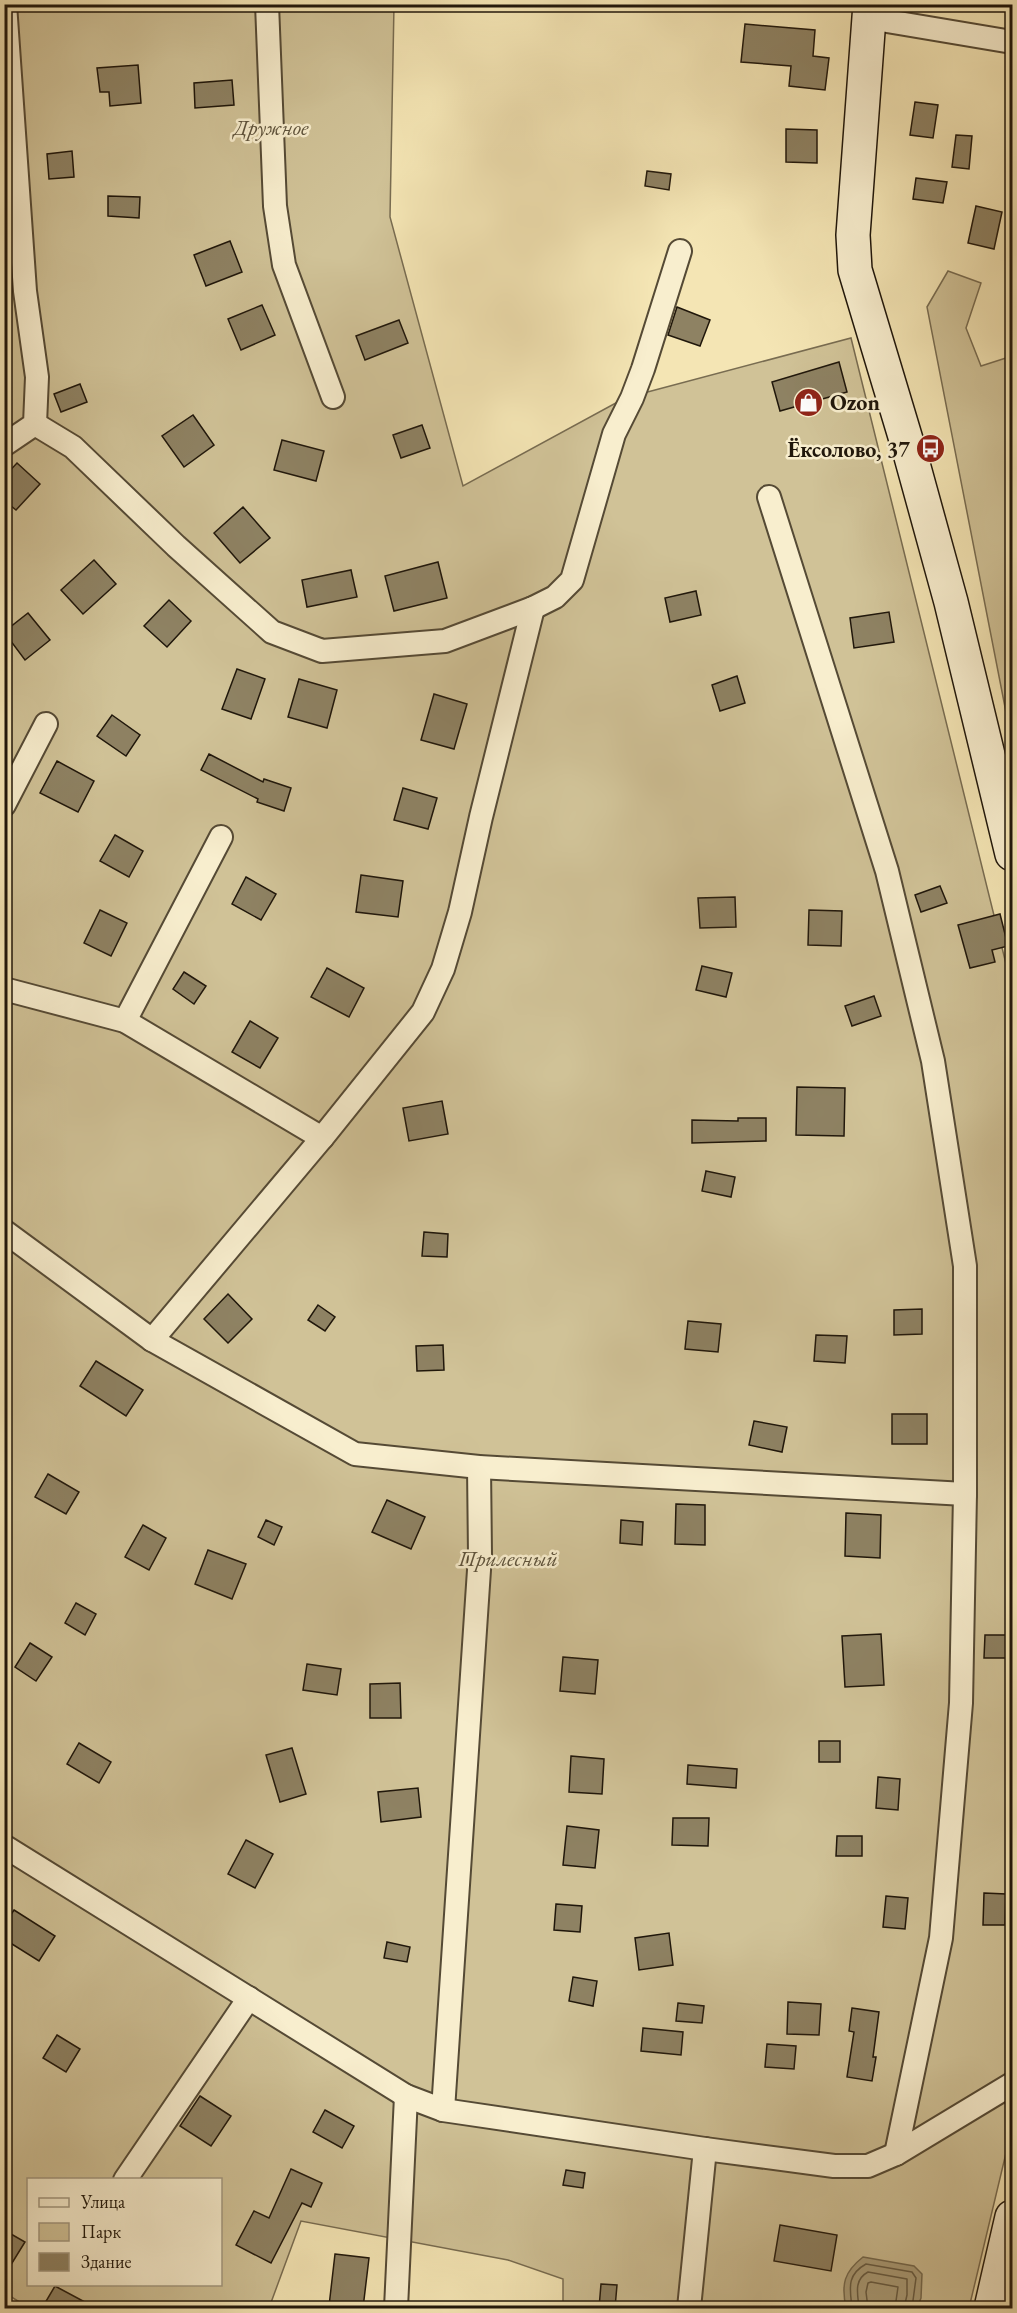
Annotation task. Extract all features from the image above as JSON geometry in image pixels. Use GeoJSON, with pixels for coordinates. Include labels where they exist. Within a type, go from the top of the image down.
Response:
{"type":"FeatureCollection","features":[{"type":"Feature","properties":{"kind":"street"},"geometry":{"type":"LineString","coordinates":[[5,4],[15,291],[37,377],[35,424]]}},
{"type":"Feature","properties":{"kind":"street"},"geometry":{"type":"LineString","coordinates":[[267,4],[275,207],[284,265],[333,397]]}},
{"type":"Feature","properties":{"kind":"street"},"geometry":{"type":"LineString","coordinates":[[1012,42],[870,11],[853,235],[855,270],[910,453],[951,602],[1012,854]]}},
{"type":"Feature","properties":{"kind":"street"},"geometry":{"type":"LineString","coordinates":[[35,424],[73,447],[176,546],[272,632],[322,651],[445,641],[533,608],[555,597],[572,580],[614,434],[643,369],[680,251]]}},
{"type":"Feature","properties":{"kind":"street"},"geometry":{"type":"LineString","coordinates":[[4,445],[35,424]]}},
{"type":"Feature","properties":{"kind":"street"},"geometry":{"type":"LineString","coordinates":[[769,497],[887,871],[933,1061],[965,1266],[965,1494],[961,1702],[941,1938],[896,2154]]}},
{"type":"Feature","properties":{"kind":"street"},"geometry":{"type":"LineString","coordinates":[[152,1340],[322,1138],[423,1012],[443,969],[460,912],[533,608]]}},
{"type":"Feature","properties":{"kind":"street"},"geometry":{"type":"LineString","coordinates":[[4,805],[46,724]]}},
{"type":"Feature","properties":{"kind":"street"},"geometry":{"type":"LineString","coordinates":[[125,1021],[221,837]]}},
{"type":"Feature","properties":{"kind":"street"},"geometry":{"type":"LineString","coordinates":[[4,989],[125,1021],[322,1138]]}},
{"type":"Feature","properties":{"kind":"street"},"geometry":{"type":"LineString","coordinates":[[4,1231],[152,1340],[355,1454],[479,1467],[965,1494]]}},
{"type":"Feature","properties":{"kind":"street"},"geometry":{"type":"LineString","coordinates":[[443,2110],[480,1555],[479,1467]]}},
{"type":"Feature","properties":{"kind":"street"},"geometry":{"type":"LineString","coordinates":[[4,1846],[406,2096],[443,2110],[705,2150],[834,2166],[868,2166],[896,2154],[1012,2084]]}},
{"type":"Feature","properties":{"kind":"street"},"geometry":{"type":"LineString","coordinates":[[127,2178],[249,1998]]}},
{"type":"Feature","properties":{"kind":"street"},"geometry":{"type":"LineString","coordinates":[[396,2308],[406,2096]]}},
{"type":"Feature","properties":{"kind":"street"},"geometry":{"type":"LineString","coordinates":[[689,2308],[705,2150]]}},
{"type":"Feature","properties":{"kind":"street"},"geometry":{"type":"LineString","coordinates":[[991,2308],[1008,2257],[1012,2217]]}},
{"type":"Feature","properties":{"kind":"green space","name":"Прилесный"},"geometry":{"type":"Polygon","coordinates":[[[4,5],[394,5],[390,217],[463,486],[625,398],[851,338],[1012,988],[1012,2128],[969,2308],[563,2308],[563,2279],[508,2260],[301,2221],[269,2308],[29,2308],[5,2293],[4,5]]]}},
{"type":"Feature","properties":{"kind":"green space"},"geometry":{"type":"Polygon","coordinates":[[[948,271],[981,283],[966,328],[981,366],[1012,356],[1012,743],[927,307],[948,271]]]}},
{"type":"Feature","properties":{"kind":"water"},"geometry":{"type":"Polygon","coordinates":[[[863,2257],[914,2266],[922,2274],[921,2298],[917,2308],[846,2308],[844,2285],[848,2273],[863,2257]]]}},
{"type":"Feature","properties":{"kind":"building"},"geometry":{"type":"Polygon","coordinates":[[[745,24],[815,30],[813,56],[829,58],[825,90],[789,86],[791,66],[741,62],[745,24]]]}},
{"type":"Feature","properties":{"kind":"building"},"geometry":{"type":"Polygon","coordinates":[[[138,65],[141,103],[110,106],[109,92],[100,92],[97,68],[138,65]]]}},
{"type":"Feature","properties":{"kind":"building"},"geometry":{"type":"Polygon","coordinates":[[[232,80],[234,105],[195,108],[194,83],[232,80]]]}},
{"type":"Feature","properties":{"kind":"building"},"geometry":{"type":"Polygon","coordinates":[[[915,102],[938,105],[933,138],[910,135],[915,102]]]}},
{"type":"Feature","properties":{"kind":"building"},"geometry":{"type":"Polygon","coordinates":[[[786,129],[817,130],[817,163],[786,162],[786,129]]]}},
{"type":"Feature","properties":{"kind":"building"},"geometry":{"type":"Polygon","coordinates":[[[956,135],[972,136],[969,169],[952,167],[956,135]]]}},
{"type":"Feature","properties":{"kind":"building"},"geometry":{"type":"Polygon","coordinates":[[[72,151],[74,177],[49,179],[47,154],[72,151]]]}},
{"type":"Feature","properties":{"kind":"building"},"geometry":{"type":"Polygon","coordinates":[[[647,171],[671,174],[669,190],[645,186],[647,171]]]}},
{"type":"Feature","properties":{"kind":"building"},"geometry":{"type":"Polygon","coordinates":[[[916,178],[947,182],[943,203],[913,199],[916,178]]]}},
{"type":"Feature","properties":{"kind":"building"},"geometry":{"type":"Polygon","coordinates":[[[108,196],[140,197],[139,218],[108,216],[108,196]]]}},
{"type":"Feature","properties":{"kind":"building"},"geometry":{"type":"Polygon","coordinates":[[[976,206],[1002,212],[994,249],[968,243],[976,206]]]}},
{"type":"Feature","properties":{"kind":"building"},"geometry":{"type":"Polygon","coordinates":[[[230,241],[242,272],[206,286],[194,255],[230,241]]]}},
{"type":"Feature","properties":{"kind":"building"},"geometry":{"type":"Polygon","coordinates":[[[262,305],[275,335],[241,350],[228,319],[262,305]]]}},
{"type":"Feature","properties":{"kind":"building"},"geometry":{"type":"Polygon","coordinates":[[[677,307],[710,320],[700,346],[668,335],[677,307]]]}},
{"type":"Feature","properties":{"kind":"building"},"geometry":{"type":"Polygon","coordinates":[[[399,320],[408,343],[365,360],[356,336],[399,320]]]}},
{"type":"Feature","properties":{"kind":"building"},"geometry":{"type":"Polygon","coordinates":[[[839,362],[847,392],[780,411],[772,382],[839,362]]]}},
{"type":"Feature","properties":{"kind":"building"},"geometry":{"type":"Polygon","coordinates":[[[80,384],[87,402],[61,412],[54,394],[80,384]]]}},
{"type":"Feature","properties":{"kind":"building"},"geometry":{"type":"Polygon","coordinates":[[[193,415],[214,445],[184,467],[162,436],[193,415]]]}},
{"type":"Feature","properties":{"kind":"building"},"geometry":{"type":"Polygon","coordinates":[[[422,425],[430,448],[401,458],[393,435],[422,425]]]}},
{"type":"Feature","properties":{"kind":"building"},"geometry":{"type":"Polygon","coordinates":[[[282,440],[324,451],[316,481],[274,470],[282,440]]]}},
{"type":"Feature","properties":{"kind":"building"},"geometry":{"type":"Polygon","coordinates":[[[17,463],[40,484],[16,510],[4,500],[4,477],[17,463]]]}},
{"type":"Feature","properties":{"kind":"building"},"geometry":{"type":"Polygon","coordinates":[[[243,507],[270,538],[240,563],[214,533],[243,507]]]}},
{"type":"Feature","properties":{"kind":"building"},"geometry":{"type":"Polygon","coordinates":[[[94,560],[116,584],[83,614],[61,590],[94,560]]]}},
{"type":"Feature","properties":{"kind":"building"},"geometry":{"type":"Polygon","coordinates":[[[438,562],[447,598],[394,611],[385,576],[438,562]]]}},
{"type":"Feature","properties":{"kind":"building"},"geometry":{"type":"Polygon","coordinates":[[[351,570],[357,597],[307,607],[302,580],[351,570]]]}},
{"type":"Feature","properties":{"kind":"building"},"geometry":{"type":"Polygon","coordinates":[[[696,591],[701,615],[670,622],[665,598],[696,591]]]}},
{"type":"Feature","properties":{"kind":"building"},"geometry":{"type":"Polygon","coordinates":[[[169,600],[191,621],[167,647],[144,626],[169,600]]]}},
{"type":"Feature","properties":{"kind":"building"},"geometry":{"type":"Polygon","coordinates":[[[889,612],[894,642],[854,648],[850,618],[889,612]]]}},
{"type":"Feature","properties":{"kind":"building"},"geometry":{"type":"Polygon","coordinates":[[[28,613],[50,640],[25,660],[4,632],[28,613]]]}},
{"type":"Feature","properties":{"kind":"building"},"geometry":{"type":"Polygon","coordinates":[[[237,669],[265,679],[251,719],[222,709],[237,669]]]}},
{"type":"Feature","properties":{"kind":"building"},"geometry":{"type":"Polygon","coordinates":[[[737,676],[745,703],[720,711],[712,685],[737,676]]]}},
{"type":"Feature","properties":{"kind":"building"},"geometry":{"type":"Polygon","coordinates":[[[299,679],[337,690],[327,728],[288,717],[299,679]]]}},
{"type":"Feature","properties":{"kind":"building"},"geometry":{"type":"Polygon","coordinates":[[[434,694],[467,704],[454,749],[421,740],[434,694]]]}},
{"type":"Feature","properties":{"kind":"building"},"geometry":{"type":"Polygon","coordinates":[[[112,715],[140,735],[126,756],[97,736],[112,715]]]}},
{"type":"Feature","properties":{"kind":"building"},"geometry":{"type":"Polygon","coordinates":[[[209,754],[263,782],[264,779],[291,788],[284,811],[257,802],[258,799],[201,770],[209,754]]]}},
{"type":"Feature","properties":{"kind":"building"},"geometry":{"type":"Polygon","coordinates":[[[57,761],[94,781],[78,812],[40,793],[57,761]]]}},
{"type":"Feature","properties":{"kind":"building"},"geometry":{"type":"Polygon","coordinates":[[[403,788],[437,798],[428,829],[394,820],[403,788]]]}},
{"type":"Feature","properties":{"kind":"building"},"geometry":{"type":"Polygon","coordinates":[[[115,835],[143,851],[129,877],[100,861],[115,835]]]}},
{"type":"Feature","properties":{"kind":"building"},"geometry":{"type":"Polygon","coordinates":[[[361,875],[403,881],[398,917],[356,912],[361,875]]]}},
{"type":"Feature","properties":{"kind":"building"},"geometry":{"type":"Polygon","coordinates":[[[246,877],[276,894],[261,920],[232,904],[246,877]]]}},
{"type":"Feature","properties":{"kind":"building"},"geometry":{"type":"Polygon","coordinates":[[[940,886],[947,903],[921,912],[915,895],[940,886]]]}},
{"type":"Feature","properties":{"kind":"building"},"geometry":{"type":"Polygon","coordinates":[[[735,897],[736,927],[700,928],[698,898],[735,897]]]}},
{"type":"Feature","properties":{"kind":"building"},"geometry":{"type":"Polygon","coordinates":[[[100,910],[127,923],[111,956],[84,943],[100,910]]]}},
{"type":"Feature","properties":{"kind":"building"},"geometry":{"type":"Polygon","coordinates":[[[809,910],[842,911],[841,946],[808,945],[809,910]]]}},
{"type":"Feature","properties":{"kind":"building"},"geometry":{"type":"Polygon","coordinates":[[[1000,914],[1008,946],[992,950],[995,962],[970,968],[958,925],[1000,914]]]}},
{"type":"Feature","properties":{"kind":"building"},"geometry":{"type":"Polygon","coordinates":[[[702,966],[732,973],[726,997],[696,990],[702,966]]]}},
{"type":"Feature","properties":{"kind":"building"},"geometry":{"type":"Polygon","coordinates":[[[327,968],[364,988],[349,1017],[311,997],[327,968]]]}},
{"type":"Feature","properties":{"kind":"building"},"geometry":{"type":"Polygon","coordinates":[[[184,972],[206,986],[194,1004],[173,989],[184,972]]]}},
{"type":"Feature","properties":{"kind":"building"},"geometry":{"type":"Polygon","coordinates":[[[874,996],[881,1016],[852,1026],[845,1006],[874,996]]]}},
{"type":"Feature","properties":{"kind":"building"},"geometry":{"type":"Polygon","coordinates":[[[250,1021],[278,1038],[260,1068],[232,1052],[250,1021]]]}},
{"type":"Feature","properties":{"kind":"building"},"geometry":{"type":"Polygon","coordinates":[[[797,1087],[845,1088],[844,1136],[796,1135],[797,1087]]]}},
{"type":"Feature","properties":{"kind":"building"},"geometry":{"type":"Polygon","coordinates":[[[442,1101],[448,1134],[409,1141],[403,1108],[442,1101]]]}},
{"type":"Feature","properties":{"kind":"building"},"geometry":{"type":"Polygon","coordinates":[[[738,1118],[766,1118],[766,1141],[692,1143],[692,1120],[738,1121],[738,1118]]]}},
{"type":"Feature","properties":{"kind":"building"},"geometry":{"type":"Polygon","coordinates":[[[706,1171],[735,1177],[731,1197],[702,1191],[706,1171]]]}},
{"type":"Feature","properties":{"kind":"building"},"geometry":{"type":"Polygon","coordinates":[[[424,1232],[448,1234],[447,1257],[422,1256],[424,1232]]]}},
{"type":"Feature","properties":{"kind":"building"},"geometry":{"type":"Polygon","coordinates":[[[228,1294],[252,1319],[228,1343],[204,1319],[228,1294]]]}},
{"type":"Feature","properties":{"kind":"building"},"geometry":{"type":"Polygon","coordinates":[[[318,1305],[335,1317],[325,1331],[308,1320],[318,1305]]]}},
{"type":"Feature","properties":{"kind":"building"},"geometry":{"type":"Polygon","coordinates":[[[922,1309],[922,1334],[894,1335],[894,1310],[922,1309]]]}},
{"type":"Feature","properties":{"kind":"building"},"geometry":{"type":"Polygon","coordinates":[[[688,1321],[721,1324],[718,1352],[685,1349],[688,1321]]]}},
{"type":"Feature","properties":{"kind":"building"},"geometry":{"type":"Polygon","coordinates":[[[816,1335],[847,1336],[845,1363],[814,1361],[816,1335]]]}},
{"type":"Feature","properties":{"kind":"building"},"geometry":{"type":"Polygon","coordinates":[[[443,1345],[444,1370],[417,1371],[416,1346],[443,1345]]]}},
{"type":"Feature","properties":{"kind":"building"},"geometry":{"type":"Polygon","coordinates":[[[96,1361],[143,1390],[126,1416],[80,1386],[96,1361]]]}},
{"type":"Feature","properties":{"kind":"building"},"geometry":{"type":"Polygon","coordinates":[[[892,1414],[927,1414],[927,1444],[892,1444],[892,1414]]]}},
{"type":"Feature","properties":{"kind":"building"},"geometry":{"type":"Polygon","coordinates":[[[754,1421],[787,1427],[782,1452],[749,1445],[754,1421]]]}},
{"type":"Feature","properties":{"kind":"building"},"geometry":{"type":"Polygon","coordinates":[[[48,1474],[79,1492],[66,1514],[35,1497],[48,1474]]]}},
{"type":"Feature","properties":{"kind":"building"},"geometry":{"type":"Polygon","coordinates":[[[387,1500],[425,1517],[411,1549],[372,1532],[387,1500]]]}},
{"type":"Feature","properties":{"kind":"building"},"geometry":{"type":"Polygon","coordinates":[[[676,1504],[705,1505],[705,1545],[675,1544],[676,1504]]]}},
{"type":"Feature","properties":{"kind":"building"},"geometry":{"type":"Polygon","coordinates":[[[846,1513],[881,1515],[880,1558],[845,1556],[846,1513]]]}},
{"type":"Feature","properties":{"kind":"building"},"geometry":{"type":"Polygon","coordinates":[[[266,1520],[282,1527],[274,1545],[258,1537],[266,1520]]]}},
{"type":"Feature","properties":{"kind":"building"},"geometry":{"type":"Polygon","coordinates":[[[621,1520],[643,1522],[642,1545],[620,1543],[621,1520]]]}},
{"type":"Feature","properties":{"kind":"building"},"geometry":{"type":"Polygon","coordinates":[[[143,1525],[166,1538],[149,1570],[125,1557],[143,1525]]]}},
{"type":"Feature","properties":{"kind":"building"},"geometry":{"type":"Polygon","coordinates":[[[208,1550],[246,1564],[232,1599],[195,1584],[208,1550]]]}},
{"type":"Feature","properties":{"kind":"building"},"geometry":{"type":"Polygon","coordinates":[[[76,1603],[96,1614],[85,1635],[65,1623],[76,1603]]]}},
{"type":"Feature","properties":{"kind":"building"},"geometry":{"type":"Polygon","coordinates":[[[881,1634],[884,1685],[845,1687],[842,1636],[881,1634]]]}},
{"type":"Feature","properties":{"kind":"building"},"geometry":{"type":"Polygon","coordinates":[[[985,1635],[1012,1635],[1012,1658],[984,1658],[985,1635]]]}},
{"type":"Feature","properties":{"kind":"building"},"geometry":{"type":"Polygon","coordinates":[[[30,1643],[52,1657],[36,1681],[15,1667],[30,1643]]]}},
{"type":"Feature","properties":{"kind":"building"},"geometry":{"type":"Polygon","coordinates":[[[563,1657],[598,1660],[595,1694],[560,1691],[563,1657]]]}},
{"type":"Feature","properties":{"kind":"building"},"geometry":{"type":"Polygon","coordinates":[[[307,1664],[341,1669],[337,1695],[303,1690],[307,1664]]]}},
{"type":"Feature","properties":{"kind":"building"},"geometry":{"type":"Polygon","coordinates":[[[400,1683],[401,1718],[370,1718],[370,1684],[400,1683]]]}},
{"type":"Feature","properties":{"kind":"building"},"geometry":{"type":"Polygon","coordinates":[[[819,1741],[840,1741],[840,1762],[819,1762],[819,1741]]]}},
{"type":"Feature","properties":{"kind":"building"},"geometry":{"type":"Polygon","coordinates":[[[79,1743],[111,1762],[99,1783],[67,1764],[79,1743]]]}},
{"type":"Feature","properties":{"kind":"building"},"geometry":{"type":"Polygon","coordinates":[[[292,1748],[306,1794],[280,1802],[266,1755],[292,1748]]]}},
{"type":"Feature","properties":{"kind":"building"},"geometry":{"type":"Polygon","coordinates":[[[571,1756],[604,1759],[602,1794],[569,1792],[571,1756]]]}},
{"type":"Feature","properties":{"kind":"building"},"geometry":{"type":"Polygon","coordinates":[[[688,1765],[737,1769],[736,1788],[687,1784],[688,1765]]]}},
{"type":"Feature","properties":{"kind":"building"},"geometry":{"type":"Polygon","coordinates":[[[878,1777],[900,1779],[898,1810],[876,1808],[878,1777]]]}},
{"type":"Feature","properties":{"kind":"building"},"geometry":{"type":"Polygon","coordinates":[[[418,1788],[421,1817],[381,1822],[378,1792],[418,1788]]]}},
{"type":"Feature","properties":{"kind":"building"},"geometry":{"type":"Polygon","coordinates":[[[673,1818],[709,1818],[708,1846],[672,1845],[673,1818]]]}},
{"type":"Feature","properties":{"kind":"building"},"geometry":{"type":"Polygon","coordinates":[[[567,1826],[599,1830],[595,1868],[563,1865],[567,1826]]]}},
{"type":"Feature","properties":{"kind":"building"},"geometry":{"type":"Polygon","coordinates":[[[837,1836],[862,1836],[862,1856],[836,1856],[837,1836]]]}},
{"type":"Feature","properties":{"kind":"building"},"geometry":{"type":"Polygon","coordinates":[[[246,1840],[273,1854],[255,1888],[228,1874],[246,1840]]]}},
{"type":"Feature","properties":{"kind":"building"},"geometry":{"type":"Polygon","coordinates":[[[984,1893],[1006,1894],[1005,1925],[983,1925],[984,1893]]]}},
{"type":"Feature","properties":{"kind":"building"},"geometry":{"type":"Polygon","coordinates":[[[886,1896],[908,1898],[905,1929],[883,1927],[886,1896]]]}},
{"type":"Feature","properties":{"kind":"building"},"geometry":{"type":"Polygon","coordinates":[[[556,1904],[582,1906],[580,1932],[554,1930],[556,1904]]]}},
{"type":"Feature","properties":{"kind":"building"},"geometry":{"type":"Polygon","coordinates":[[[14,1910],[55,1936],[39,1961],[4,1939],[4,1925],[14,1910]]]}},
{"type":"Feature","properties":{"kind":"building"},"geometry":{"type":"Polygon","coordinates":[[[669,1933],[673,1965],[639,1970],[635,1938],[669,1933]]]}},
{"type":"Feature","properties":{"kind":"building"},"geometry":{"type":"Polygon","coordinates":[[[387,1942],[410,1947],[407,1962],[384,1958],[387,1942]]]}},
{"type":"Feature","properties":{"kind":"building"},"geometry":{"type":"Polygon","coordinates":[[[573,1977],[597,1981],[593,2006],[569,2001],[573,1977]]]}},
{"type":"Feature","properties":{"kind":"building"},"geometry":{"type":"Polygon","coordinates":[[[788,2002],[821,2004],[819,2035],[787,2034],[788,2002]]]}},
{"type":"Feature","properties":{"kind":"building"},"geometry":{"type":"Polygon","coordinates":[[[678,2003],[704,2006],[702,2023],[676,2021],[678,2003]]]}},
{"type":"Feature","properties":{"kind":"building"},"geometry":{"type":"Polygon","coordinates":[[[852,2008],[879,2012],[872,2081],[847,2077],[854,2032],[849,2031],[852,2008]]]}},
{"type":"Feature","properties":{"kind":"building"},"geometry":{"type":"Polygon","coordinates":[[[643,2028],[683,2032],[681,2055],[641,2051],[643,2028]]]}},
{"type":"Feature","properties":{"kind":"building"},"geometry":{"type":"Polygon","coordinates":[[[57,2035],[80,2049],[66,2072],[43,2058],[57,2035]]]}},
{"type":"Feature","properties":{"kind":"building"},"geometry":{"type":"Polygon","coordinates":[[[767,2044],[796,2046],[794,2069],[765,2067],[767,2044]]]}},
{"type":"Feature","properties":{"kind":"building"},"geometry":{"type":"Polygon","coordinates":[[[200,2096],[231,2116],[211,2146],[180,2126],[200,2096]]]}},
{"type":"Feature","properties":{"kind":"building"},"geometry":{"type":"Polygon","coordinates":[[[325,2110],[354,2126],[342,2148],[313,2132],[325,2110]]]}},
{"type":"Feature","properties":{"kind":"building"},"geometry":{"type":"Polygon","coordinates":[[[291,2169],[322,2183],[311,2207],[302,2203],[271,2263],[236,2245],[254,2211],[269,2218],[291,2169]]]}},
{"type":"Feature","properties":{"kind":"building"},"geometry":{"type":"Polygon","coordinates":[[[566,2170],[585,2173],[583,2188],[563,2185],[566,2170]]]}},
{"type":"Feature","properties":{"kind":"building"},"geometry":{"type":"Polygon","coordinates":[[[780,2225],[837,2235],[831,2271],[774,2261],[780,2225]]]}},
{"type":"Feature","properties":{"kind":"building"},"geometry":{"type":"Polygon","coordinates":[[[4,2230],[25,2242],[4,2276],[4,2230]]]}},
{"type":"Feature","properties":{"kind":"building"},"geometry":{"type":"Polygon","coordinates":[[[335,2254],[369,2258],[363,2308],[329,2306],[335,2254]]]}},
{"type":"Feature","properties":{"kind":"building"},"geometry":{"type":"Polygon","coordinates":[[[601,2284],[617,2285],[615,2308],[599,2308],[601,2284]]]}},
{"type":"Feature","properties":{"kind":"building"},"geometry":{"type":"Polygon","coordinates":[[[55,2286],[96,2308],[42,2308],[55,2286]]]}},
{"type":"Feature","properties":{"kind":"place","name":"Ozon"},"geometry":{"type":"Point","coordinates":[809,402]}},
{"type":"Feature","properties":{"kind":"place","name":"Ёксолово, 37"},"geometry":{"type":"Point","coordinates":[931,449]}},
{"type":"Feature","properties":{"kind":"park label","name":"Дружное"},"geometry":{"type":"Point","coordinates":[271,127]}}]}
